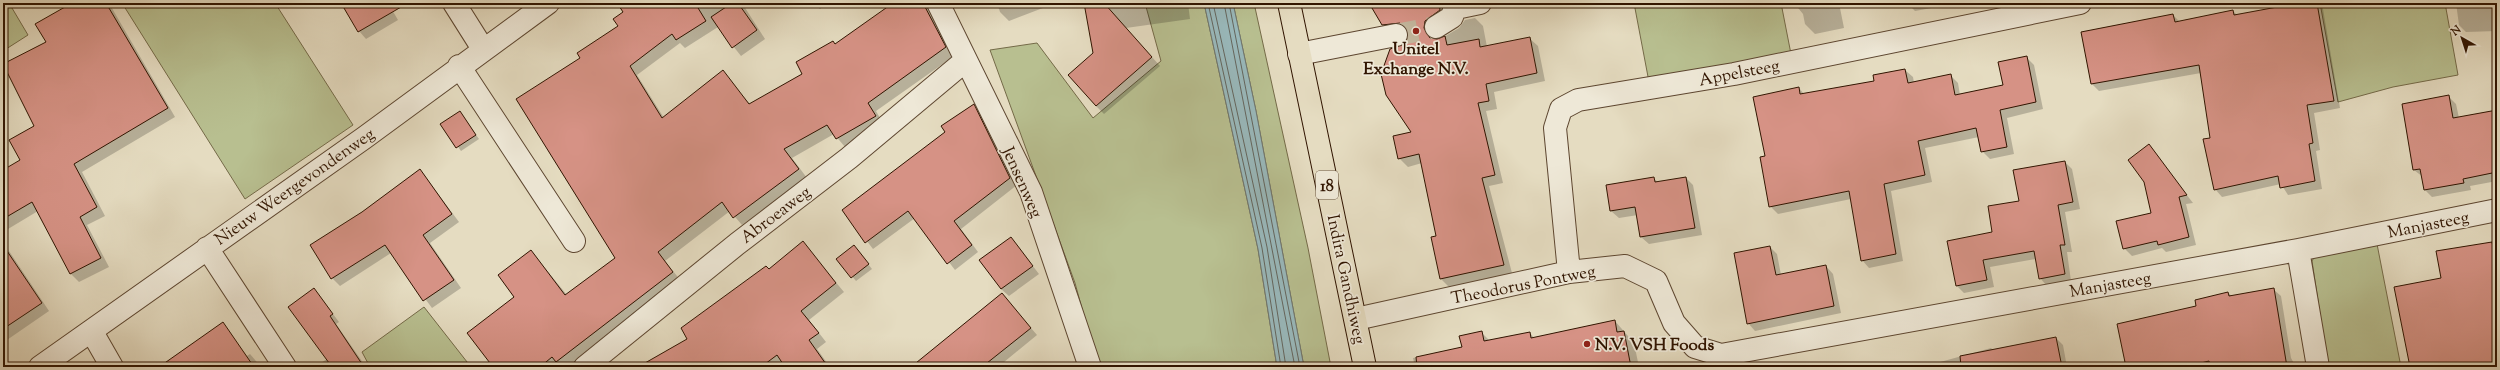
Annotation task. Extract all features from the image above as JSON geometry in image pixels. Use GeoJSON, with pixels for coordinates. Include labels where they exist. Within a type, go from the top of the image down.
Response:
{"type":"FeatureCollection","features":[{"type":"Feature","properties":{"kind":"main road","name":"Indira Gandhiweg"},"geometry":{"type":"LineString","coordinates":[[1289,3],[1365,367]]}},
{"type":"Feature","properties":{"kind":"street"},"geometry":{"type":"LineString","coordinates":[[454,3],[483,49]]}},
{"type":"Feature","properties":{"kind":"street","name":"Nieuw Weergevondenweg"},"geometry":{"type":"LineString","coordinates":[[40,367],[92,332],[207,248],[364,138],[459,66],[548,3]]}},
{"type":"Feature","properties":{"kind":"street","name":"Jensenweg"},"geometry":{"type":"LineString","coordinates":[[938,3],[1030,192],[1090,367]]}},
{"type":"Feature","properties":{"kind":"street"},"geometry":{"type":"LineString","coordinates":[[1436,27],[1452,17],[1456,5],[1480,3]]}},
{"type":"Feature","properties":{"kind":"street","name":"Appelsteeg"},"geometry":{"type":"LineString","coordinates":[[1568,272],[1555,128],[1561,109],[1578,100],[1734,74],[2080,3]]}},
{"type":"Feature","properties":{"kind":"street"},"geometry":{"type":"LineString","coordinates":[[1299,54],[1396,35]]}},
{"type":"Feature","properties":{"kind":"street","name":"Abroeaweg"},"geometry":{"type":"LineString","coordinates":[[585,367],[737,244],[849,158],[965,61]]}},
{"type":"Feature","properties":{"kind":"street"},"geometry":{"type":"LineString","coordinates":[[459,66],[574,241]]}},
{"type":"Feature","properties":{"kind":"street","name":"Manjasteeg"},"geometry":{"type":"LineString","coordinates":[[1721,355],[2298,250],[2497,210]]}},
{"type":"Feature","properties":{"kind":"street"},"geometry":{"type":"LineString","coordinates":[[207,248],[285,367]]}},
{"type":"Feature","properties":{"kind":"street"},"geometry":{"type":"LineString","coordinates":[[2298,250],[2318,367]]}},
{"type":"Feature","properties":{"kind":"street","name":"Theodorus Pontweg"},"geometry":{"type":"LineString","coordinates":[[1356,319],[1568,272],[1625,266],[1656,281],[1674,323],[1695,347],[1721,355]]}},
{"type":"Feature","properties":{"kind":"street"},"geometry":{"type":"LineString","coordinates":[[92,332],[112,367]]}},
{"type":"Feature","properties":{"kind":"green space"},"geometry":{"type":"Polygon","coordinates":[[[3,3],[9,3],[28,35],[3,51],[3,3]]]}},
{"type":"Feature","properties":{"kind":"green space"},"geometry":{"type":"Polygon","coordinates":[[[122,3],[275,3],[353,125],[245,199],[122,3]]]}},
{"type":"Feature","properties":{"kind":"green space"},"geometry":{"type":"Polygon","coordinates":[[[1145,3],[1204,3],[1258,249],[1277,367],[1098,367],[1075,283],[990,50],[1037,43],[1093,118],[1161,61],[1145,3]]]}},
{"type":"Feature","properties":{"kind":"green space"},"geometry":{"type":"Polygon","coordinates":[[[1233,3],[1254,3],[1308,248],[1331,367],[1304,367],[1256,111],[1233,3]]]}},
{"type":"Feature","properties":{"kind":"green space"},"geometry":{"type":"Polygon","coordinates":[[[1634,3],[1781,3],[1791,54],[1649,82],[1634,3]]]}},
{"type":"Feature","properties":{"kind":"green space"},"geometry":{"type":"Polygon","coordinates":[[[2320,3],[2445,3],[2458,75],[2393,87],[2338,102],[2320,3]]]}},
{"type":"Feature","properties":{"kind":"green space"},"geometry":{"type":"Polygon","coordinates":[[[2377,244],[2401,367],[2328,367],[2312,261],[2316,254],[2377,244]]]}},
{"type":"Feature","properties":{"kind":"green space"},"geometry":{"type":"Polygon","coordinates":[[[424,307],[471,367],[370,367],[362,352],[424,307]]]}},
{"type":"Feature","properties":{"kind":"water"},"geometry":{"type":"Polygon","coordinates":[[[1204,3],[1233,3],[1256,111],[1304,367],[1277,367],[1258,249],[1204,3]]]}},
{"type":"Feature","properties":{"kind":"building"},"geometry":{"type":"Polygon","coordinates":[[[72,3],[106,3],[168,108],[74,164],[97,207],[80,217],[101,258],[70,274],[32,202],[3,219],[3,170],[20,160],[9,140],[34,126],[3,64],[46,42],[35,24],[72,3]]]}},
{"type":"Feature","properties":{"kind":"building"},"geometry":{"type":"Polygon","coordinates":[[[341,3],[408,3],[358,32],[341,3]]]}},
{"type":"Feature","properties":{"kind":"building"},"geometry":{"type":"Polygon","coordinates":[[[617,3],[695,3],[706,21],[676,40],[672,34],[630,66],[662,118],[723,70],[749,104],[802,74],[796,62],[833,41],[835,44],[893,3],[923,3],[946,47],[868,103],[876,116],[836,139],[827,125],[784,149],[799,169],[733,218],[722,202],[658,252],[673,272],[556,362],[552,357],[540,367],[493,367],[467,333],[514,297],[498,275],[531,250],[565,295],[615,258],[516,99],[580,58],[577,53],[618,26],[613,19],[623,12],[617,3]]]}},
{"type":"Feature","properties":{"kind":"building"},"geometry":{"type":"Polygon","coordinates":[[[732,3],[738,3],[757,30],[732,48],[711,17],[732,3]]]}},
{"type":"Feature","properties":{"kind":"building"},"geometry":{"type":"Polygon","coordinates":[[[1084,3],[1104,3],[1152,57],[1096,106],[1068,75],[1093,53],[1084,3]]]}},
{"type":"Feature","properties":{"kind":"building"},"geometry":{"type":"Polygon","coordinates":[[[1369,3],[1439,3],[1440,10],[1425,21],[1424,28],[1430,38],[1437,39],[1445,36],[1447,45],[1479,39],[1480,47],[1530,37],[1537,73],[1486,84],[1489,101],[1478,103],[1495,175],[1482,178],[1504,265],[1440,279],[1431,237],[1436,236],[1419,154],[1398,159],[1393,136],[1411,132],[1386,95],[1381,74],[1390,49],[1404,44],[1408,32],[1400,23],[1382,25],[1369,3]]]}},
{"type":"Feature","properties":{"kind":"building"},"geometry":{"type":"Polygon","coordinates":[[[2299,3],[2317,3],[2334,101],[2307,105],[2313,143],[2309,144],[2315,181],[2280,188],[2278,176],[2214,190],[2203,139],[2210,138],[2199,65],[2091,84],[2081,32],[2173,14],[2175,22],[2233,10],[2234,15],[2299,3]]]}},
{"type":"Feature","properties":{"kind":"building"},"geometry":{"type":"Polygon","coordinates":[[[2027,56],[2036,102],[2000,110],[2007,147],[1981,152],[1976,128],[1918,141],[1925,175],[1884,184],[1896,254],[1861,261],[1849,191],[1769,207],[1760,157],[1765,156],[1753,97],[1799,87],[1800,94],[1874,81],[1873,75],[1905,69],[1908,83],[1951,74],[1955,95],[2003,85],[1998,62],[2027,56]]]}},
{"type":"Feature","properties":{"kind":"building"},"geometry":{"type":"Polygon","coordinates":[[[2449,95],[2453,118],[2497,110],[2497,172],[2463,179],[2464,183],[2424,190],[2420,169],[2413,170],[2402,104],[2449,95]]]}},
{"type":"Feature","properties":{"kind":"building"},"geometry":{"type":"Polygon","coordinates":[[[974,104],[1010,178],[954,221],[972,245],[947,264],[908,211],[865,243],[842,210],[945,132],[941,126],[974,104]]]}},
{"type":"Feature","properties":{"kind":"building"},"geometry":{"type":"Polygon","coordinates":[[[460,111],[476,135],[456,148],[440,124],[460,111]]]}},
{"type":"Feature","properties":{"kind":"building"},"geometry":{"type":"Polygon","coordinates":[[[2149,144],[2187,195],[2179,197],[2189,237],[2158,245],[2157,241],[2123,249],[2116,221],[2151,213],[2144,182],[2128,160],[2149,144]]]}},
{"type":"Feature","properties":{"kind":"building"},"geometry":{"type":"Polygon","coordinates":[[[2065,161],[2073,202],[2058,205],[2065,245],[2060,245],[2065,274],[2039,279],[2034,251],[1983,260],[1987,280],[1956,286],[1947,241],[1992,232],[1988,206],[2019,201],[2013,170],[2065,161]]]}},
{"type":"Feature","properties":{"kind":"building"},"geometry":{"type":"Polygon","coordinates":[[[420,169],[452,214],[423,235],[454,280],[423,301],[385,245],[331,279],[310,245],[362,212],[420,169]]]}},
{"type":"Feature","properties":{"kind":"building"},"geometry":{"type":"Polygon","coordinates":[[[1654,177],[1655,182],[1686,177],[1695,228],[1640,237],[1635,207],[1610,211],[1606,185],[1654,177]]]}},
{"type":"Feature","properties":{"kind":"building"},"geometry":{"type":"Polygon","coordinates":[[[1011,237],[1033,266],[1001,289],[979,260],[1011,237]]]}},
{"type":"Feature","properties":{"kind":"building"},"geometry":{"type":"Polygon","coordinates":[[[803,241],[836,283],[801,311],[819,333],[809,340],[828,367],[785,367],[777,355],[761,367],[638,367],[687,339],[681,328],[766,266],[769,269],[803,241]]]}},
{"type":"Feature","properties":{"kind":"building"},"geometry":{"type":"Polygon","coordinates":[[[2492,242],[2497,269],[2497,367],[2410,367],[2394,287],[2441,278],[2436,251],[2492,242]]]}},
{"type":"Feature","properties":{"kind":"building"},"geometry":{"type":"Polygon","coordinates":[[[3,245],[42,303],[3,329],[3,245]]]}},
{"type":"Feature","properties":{"kind":"building"},"geometry":{"type":"Polygon","coordinates":[[[854,245],[869,264],[851,278],[836,259],[854,245]]]}},
{"type":"Feature","properties":{"kind":"building"},"geometry":{"type":"Polygon","coordinates":[[[1770,246],[1776,275],[1826,265],[1834,306],[1747,324],[1734,253],[1770,246]]]}},
{"type":"Feature","properties":{"kind":"building"},"geometry":{"type":"Polygon","coordinates":[[[314,288],[333,314],[330,316],[364,367],[332,367],[288,307],[314,288]]]}},
{"type":"Feature","properties":{"kind":"building"},"geometry":{"type":"Polygon","coordinates":[[[2274,288],[2287,367],[2210,367],[2209,361],[2185,367],[2126,367],[2117,324],[2196,306],[2195,300],[2228,292],[2229,296],[2274,288]]]}},
{"type":"Feature","properties":{"kind":"building"},"geometry":{"type":"Polygon","coordinates":[[[1002,293],[1031,328],[982,367],[911,367],[1002,293]]]}},
{"type":"Feature","properties":{"kind":"building","name":"N.V. VSH Foods"},"geometry":{"type":"Polygon","coordinates":[[[1615,320],[1617,332],[1624,331],[1631,367],[1417,367],[1416,357],[1462,347],[1459,336],[1482,331],[1484,341],[1530,332],[1531,338],[1615,320]]]}},
{"type":"Feature","properties":{"kind":"building"},"geometry":{"type":"Polygon","coordinates":[[[223,322],[254,367],[159,367],[223,322]]]}},
{"type":"Feature","properties":{"kind":"building"},"geometry":{"type":"Polygon","coordinates":[[[2056,337],[2062,367],[1961,367],[1960,356],[2056,337]]]}},
{"type":"Feature","properties":{"kind":"tunnel"},"geometry":{"type":"LineString","coordinates":[[1396,35],[1436,27]]}},
{"type":"Feature","properties":{"kind":"place","name":"Unitel Exchange N.V."},"geometry":{"type":"Point","coordinates":[1416,31]}},
{"type":"Feature","properties":{"kind":"place","name":"N.V. VSH Foods"},"geometry":{"type":"Point","coordinates":[1587,344]}}]}
